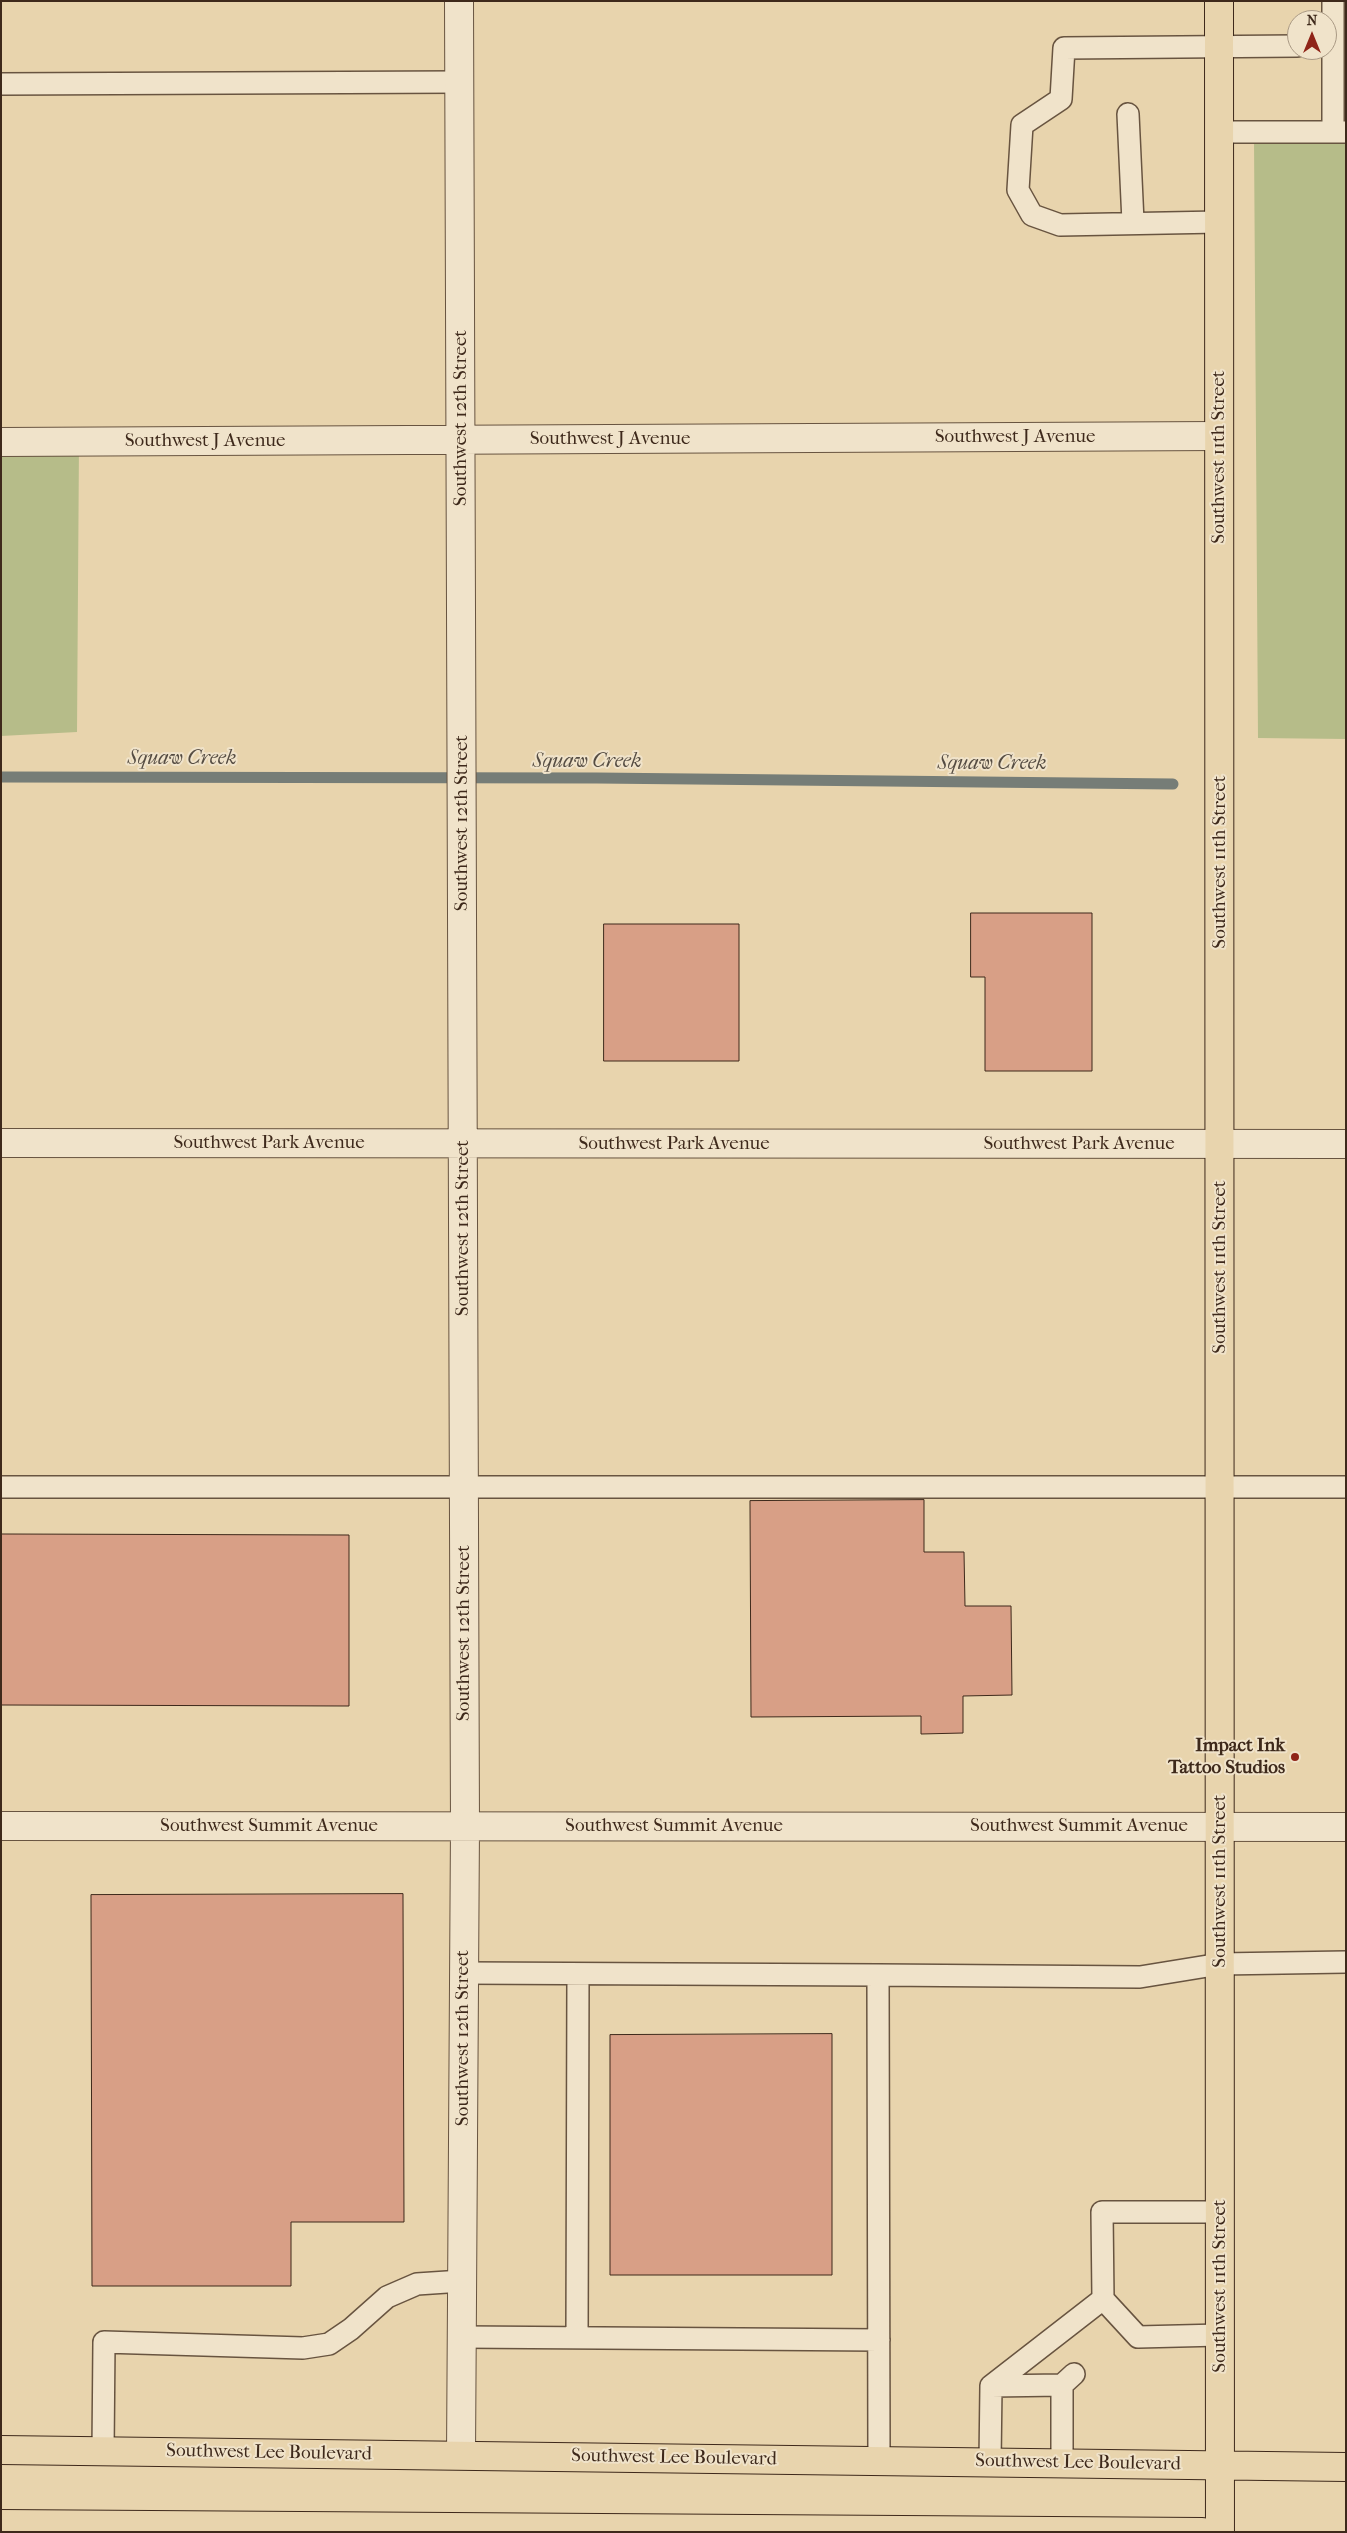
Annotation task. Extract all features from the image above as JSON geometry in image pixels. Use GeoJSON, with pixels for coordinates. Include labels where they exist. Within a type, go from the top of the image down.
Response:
{"type":"FeatureCollection","features":[{"type":"Feature","properties":{"kind":"main road","name":"Southwest 11th Street"},"geometry":{"type":"LineString","coordinates":[[1219,1],[1220,2532]]}},
{"type":"Feature","properties":{"kind":"main road","name":"Southwest Lee Boulevard"},"geometry":{"type":"LineString","coordinates":[[1,2450],[1346,2467]]}},
{"type":"Feature","properties":{"kind":"main road"},"geometry":{"type":"LineString","coordinates":[[1,2524],[418,2529],[1202,2532]]}},
{"type":"Feature","properties":{"kind":"street","name":"Southwest 12th Street"},"geometry":{"type":"LineString","coordinates":[[459,1],[465,1826],[461,2456]]}},
{"type":"Feature","properties":{"kind":"street","name":"Southwest J Avenue"},"geometry":{"type":"LineString","coordinates":[[1,442],[1219,436]]}},
{"type":"Feature","properties":{"kind":"street","name":"Southwest Park Avenue"},"geometry":{"type":"LineString","coordinates":[[1,1143],[1346,1144]]}},
{"type":"Feature","properties":{"kind":"street","name":"Southwest Summit Avenue"},"geometry":{"type":"LineString","coordinates":[[1,1826],[1346,1827]]}},
{"type":"Feature","properties":{"kind":"lane"},"geometry":{"type":"LineString","coordinates":[[1219,222],[1133,222],[1060,225],[1032,215],[1018,190],[1022,124],[1061,99],[1064,48],[1287,46]]}},
{"type":"Feature","properties":{"kind":"lane"},"geometry":{"type":"LineString","coordinates":[[1219,132],[1340,132],[1332,60]]}},
{"type":"Feature","properties":{"kind":"lane"},"geometry":{"type":"LineString","coordinates":[[1,84],[460,82]]}},
{"type":"Feature","properties":{"kind":"lane"},"geometry":{"type":"LineString","coordinates":[[1128,114],[1133,222]]}},
{"type":"Feature","properties":{"kind":"lane"},"geometry":{"type":"LineString","coordinates":[[1,1487],[1346,1487]]}},
{"type":"Feature","properties":{"kind":"lane"},"geometry":{"type":"LineString","coordinates":[[464,1974],[1140,1977],[1220,1964],[1346,1962]]}},
{"type":"Feature","properties":{"kind":"lane"},"geometry":{"type":"LineString","coordinates":[[577,2338],[578,1974]]}},
{"type":"Feature","properties":{"kind":"lane"},"geometry":{"type":"LineString","coordinates":[[878,1975],[878,2461]]}},
{"type":"Feature","properties":{"kind":"lane"},"geometry":{"type":"LineString","coordinates":[[1220,2212],[1102,2212],[1103,2299],[1118,2328],[1138,2337],[1220,2335]]}},
{"type":"Feature","properties":{"kind":"lane"},"geometry":{"type":"LineString","coordinates":[[103,2451],[104,2342],[303,2348],[329,2344],[351,2329],[387,2297],[417,2284],[462,2281]]}},
{"type":"Feature","properties":{"kind":"lane"},"geometry":{"type":"LineString","coordinates":[[991,2386],[1103,2299]]}},
{"type":"Feature","properties":{"kind":"lane"},"geometry":{"type":"LineString","coordinates":[[462,2337],[878,2340]]}},
{"type":"Feature","properties":{"kind":"lane"},"geometry":{"type":"LineString","coordinates":[[991,2386],[1068,2380],[1062,2463]]}},
{"type":"Feature","properties":{"kind":"lane"},"geometry":{"type":"LineString","coordinates":[[990,2462],[991,2386]]}},
{"type":"Feature","properties":{"kind":"green space"},"geometry":{"type":"Polygon","coordinates":[[[1254,140],[1346,140],[1346,739],[1258,738],[1254,140]]]}},
{"type":"Feature","properties":{"kind":"green space"},"geometry":{"type":"Polygon","coordinates":[[[1,441],[79,442],[77,732],[1,736],[1,441]]]}},
{"type":"Feature","properties":{"kind":"building"},"geometry":{"type":"Polygon","coordinates":[[[971,913],[1092,913],[1092,1071],[985,1071],[985,977],[971,977],[971,913]]]}},
{"type":"Feature","properties":{"kind":"building"},"geometry":{"type":"Polygon","coordinates":[[[604,924],[739,924],[739,1061],[604,1061],[604,924]]]}},
{"type":"Feature","properties":{"kind":"building"},"geometry":{"type":"Polygon","coordinates":[[[924,1500],[924,1552],[964,1552],[965,1606],[1011,1606],[1012,1695],[963,1696],[963,1733],[921,1734],[921,1716],[751,1717],[750,1501],[924,1500]]]}},
{"type":"Feature","properties":{"kind":"building"},"geometry":{"type":"Polygon","coordinates":[[[1,1534],[349,1535],[349,1706],[1,1705],[1,1534]]]}},
{"type":"Feature","properties":{"kind":"building"},"geometry":{"type":"Polygon","coordinates":[[[403,1894],[404,2222],[291,2222],[291,2286],[92,2286],[91,1895],[403,1894]]]}},
{"type":"Feature","properties":{"kind":"building"},"geometry":{"type":"Polygon","coordinates":[[[832,2034],[832,2275],[610,2275],[610,2035],[832,2034]]]}},
{"type":"Feature","properties":{"kind":"waterway","name":"Squaw Creek"},"geometry":{"type":"LineString","coordinates":[[1,777],[597,778],[1173,784]]}},
{"type":"Feature","properties":{"kind":"place","name":"Impact Ink Tattoo Studios"},"geometry":{"type":"Point","coordinates":[1295,1757]}}]}
